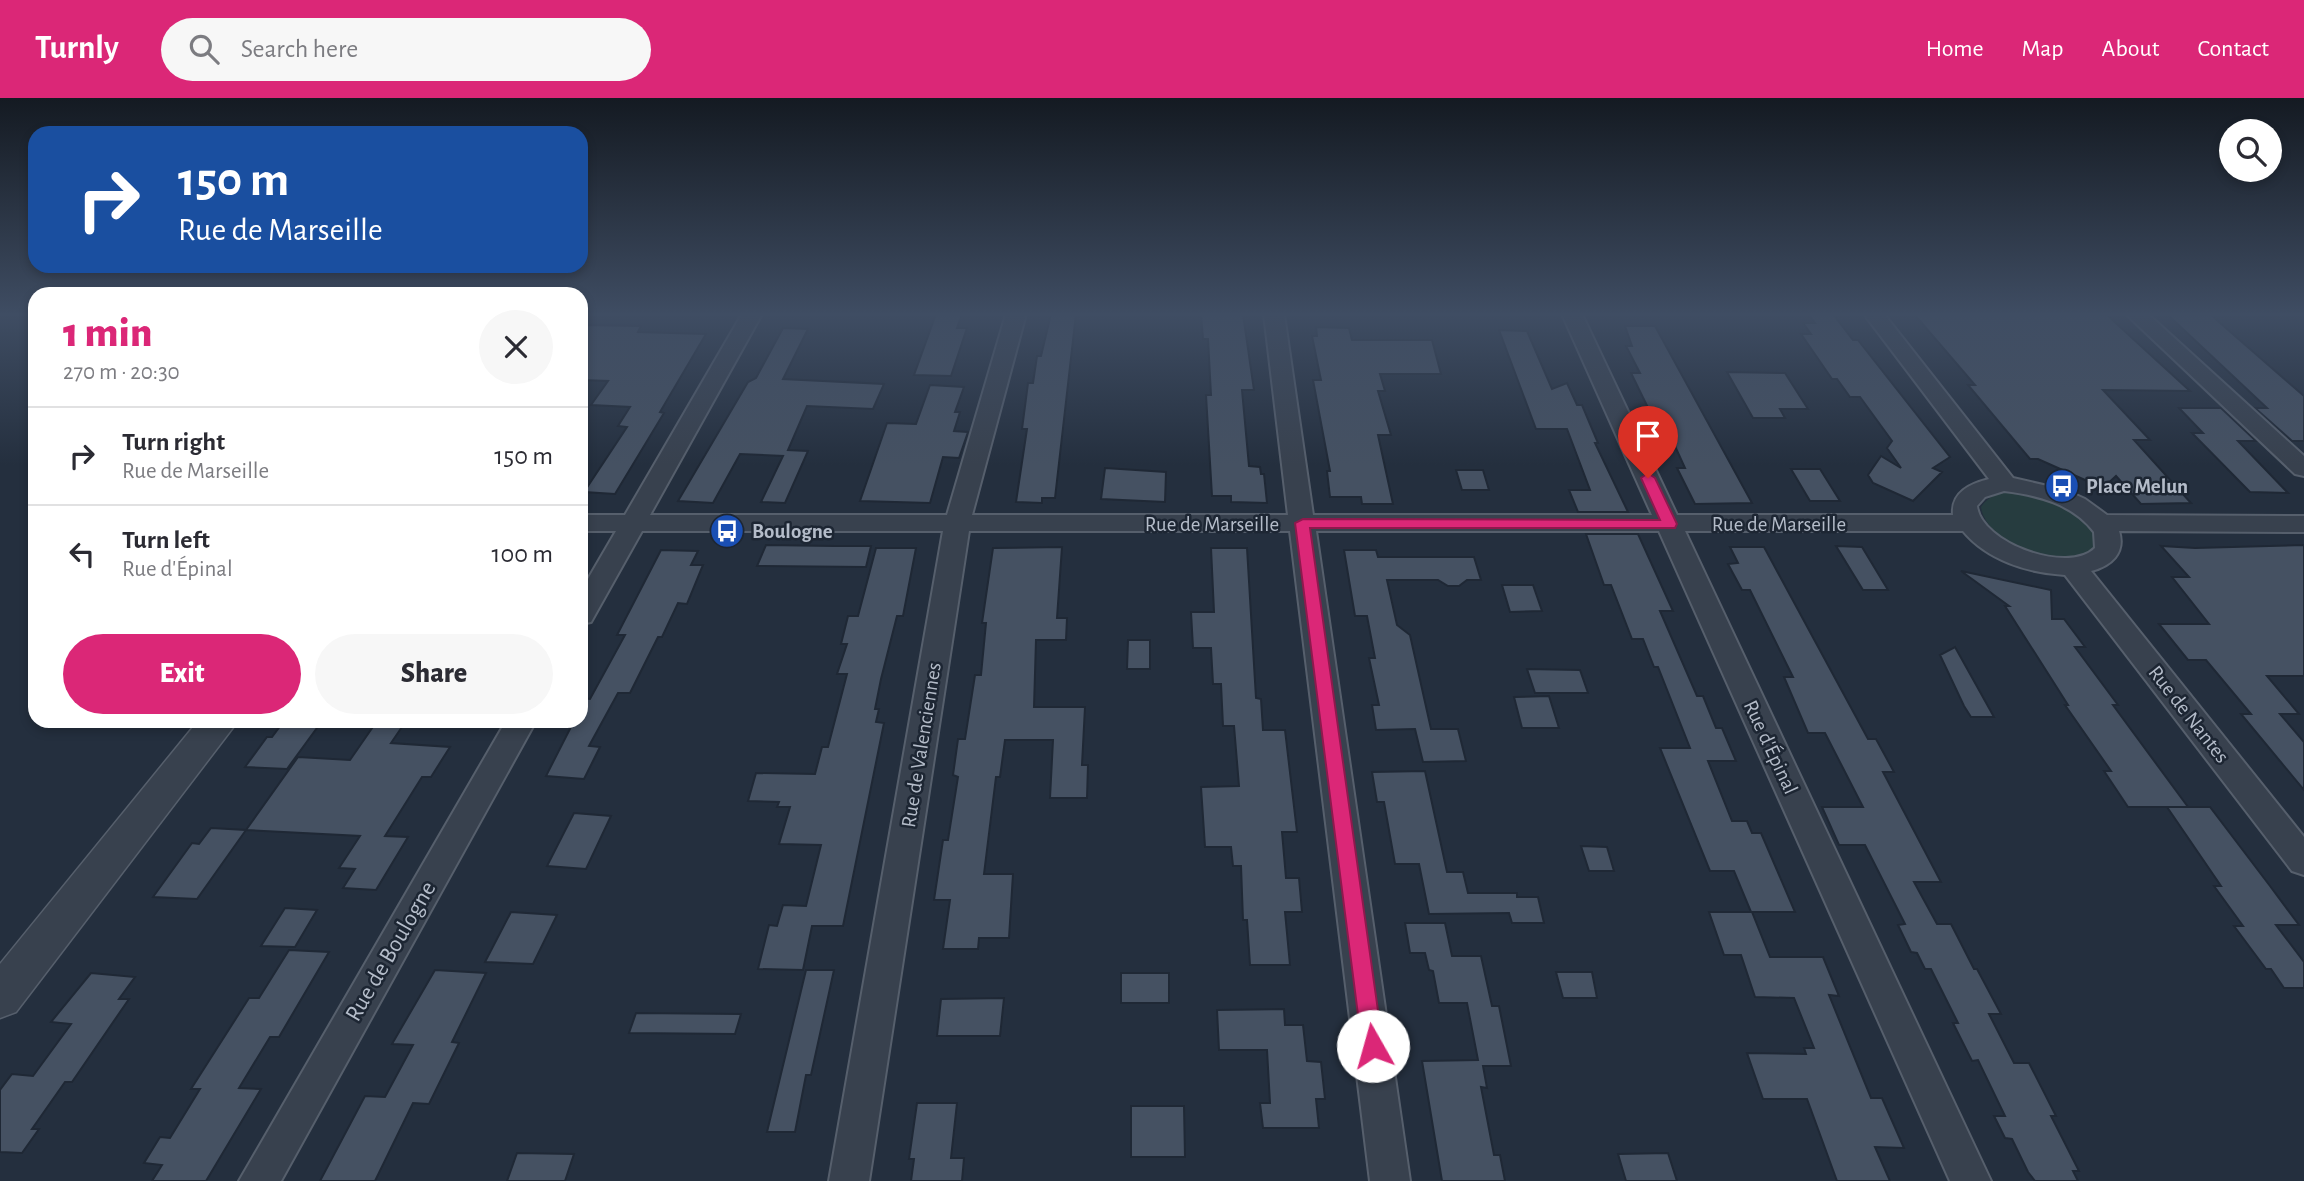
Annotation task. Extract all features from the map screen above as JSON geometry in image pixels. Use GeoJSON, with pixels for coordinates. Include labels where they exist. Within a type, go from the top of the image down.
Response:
{"type":"FeatureCollection","features":[{"type":"Feature","properties":{"kind":"street"},"geometry":{"type":"LineString","coordinates":[[588,603],[723,365]]}},
{"type":"Feature","properties":{"kind":"street","name":"Rue de Valenciennes"},"geometry":{"type":"LineString","coordinates":[[849,1181],[957,524],[1002,365]]}},
{"type":"Feature","properties":{"kind":"street"},"geometry":{"type":"LineString","coordinates":[[1281,365],[1391,1181]]}},
{"type":"Feature","properties":{"kind":"street","name":"Rue d'Épinal"},"geometry":{"type":"LineString","coordinates":[[1596,365],[1971,1181]]}},
{"type":"Feature","properties":{"kind":"street"},"geometry":{"type":"LineString","coordinates":[[1914,365],[2004,484]]}},
{"type":"Feature","properties":{"kind":"street"},"geometry":{"type":"LineString","coordinates":[[2191,365],[2304,469]]}},
{"type":"Feature","properties":{"kind":"street"},"geometry":{"type":"LineString","coordinates":[[1987,486],[2025,486],[2057,495],[2086,510],[2100,523],[2109,536],[2110,548],[2104,558],[2091,564],[2073,567],[2053,566],[2011,554],[1993,544],[1969,523],[1964,509],[1966,499],[1974,491],[1987,486]]}},
{"type":"Feature","properties":{"kind":"street","name":"Rue de Marseille"},"geometry":{"type":"LineString","coordinates":[[588,523],[1969,523]]}},
{"type":"Feature","properties":{"kind":"street"},"geometry":{"type":"LineString","coordinates":[[2100,523],[2304,524]]}},
{"type":"Feature","properties":{"kind":"street","name":"Rue de Nantes"},"geometry":{"type":"LineString","coordinates":[[2073,567],[2304,861]]}},
{"type":"Feature","properties":{"kind":"street"},"geometry":{"type":"LineString","coordinates":[[0,998],[213,728]]}},
{"type":"Feature","properties":{"kind":"street","name":"Rue de Boulogne"},"geometry":{"type":"LineString","coordinates":[[259,1181],[517,728]]}},
{"type":"Feature","properties":{"kind":"green space"},"geometry":{"type":"Polygon","coordinates":[[[2014,492],[2051,499],[2094,526],[2099,546],[2083,557],[2068,560],[2037,555],[2006,541],[1985,519],[1981,507],[1995,495],[2014,492]]]}},
{"type":"Feature","properties":{"kind":"building"},"geometry":{"type":"Polygon","coordinates":[[[588,365],[688,365],[660,412],[664,413],[615,494],[588,492],[588,486],[627,427],[618,426],[630,407],[591,405],[608,381],[588,380],[588,365]]]}},
{"type":"Feature","properties":{"kind":"building"},"geometry":{"type":"Polygon","coordinates":[[[763,365],[790,365],[783,379],[884,384],[873,409],[807,406],[788,450],[808,451],[785,503],[761,502],[783,456],[740,454],[713,503],[678,501],[748,382],[756,378],[763,365]]]}},
{"type":"Feature","properties":{"kind":"building"},"geometry":{"type":"Polygon","coordinates":[[[918,365],[955,365],[951,376],[914,375],[918,365]]]}},
{"type":"Feature","properties":{"kind":"building"},"geometry":{"type":"Polygon","coordinates":[[[1036,365],[1070,365],[1055,498],[1042,498],[1042,503],[1016,502],[1027,429],[1022,429],[1028,383],[1033,383],[1036,365]]]}},
{"type":"Feature","properties":{"kind":"building"},"geometry":{"type":"Polygon","coordinates":[[[1209,365],[1250,365],[1254,390],[1242,390],[1249,466],[1260,467],[1261,474],[1264,474],[1267,503],[1231,502],[1231,496],[1212,496],[1206,395],[1211,395],[1209,365]]]}},
{"type":"Feature","properties":{"kind":"building"},"geometry":{"type":"Polygon","coordinates":[[[1318,365],[1438,365],[1441,374],[1380,374],[1385,391],[1378,391],[1391,435],[1378,435],[1393,504],[1362,504],[1361,497],[1330,497],[1327,471],[1330,471],[1313,380],[1321,380],[1318,365]]]}},
{"type":"Feature","properties":{"kind":"building"},"geometry":{"type":"Polygon","coordinates":[[[1512,365],[1541,365],[1552,389],[1567,383],[1577,405],[1582,405],[1598,443],[1595,443],[1628,512],[1578,512],[1569,490],[1590,490],[1567,429],[1536,429],[1512,365]]]}},
{"type":"Feature","properties":{"kind":"building"},"geometry":{"type":"Polygon","coordinates":[[[1636,365],[1676,365],[1752,503],[1695,504],[1677,468],[1685,468],[1664,422],[1655,422],[1631,373],[1640,373],[1636,365]]]}},
{"type":"Feature","properties":{"kind":"building"},"geometry":{"type":"Polygon","coordinates":[[[1822,365],[1877,365],[1950,457],[1933,468],[1942,472],[1913,501],[1873,483],[1868,475],[1881,456],[1901,468],[1887,448],[1892,441],[1860,397],[1850,397],[1837,379],[1832,379],[1822,365]]]}},
{"type":"Feature","properties":{"kind":"building"},"geometry":{"type":"Polygon","coordinates":[[[1957,365],[2161,365],[2190,391],[2103,390],[2150,440],[2134,440],[2191,503],[2141,504],[2116,476],[2103,488],[2038,459],[2030,459],[1968,385],[1975,385],[1957,365]]]}},
{"type":"Feature","properties":{"kind":"building"},"geometry":{"type":"Polygon","coordinates":[[[2221,365],[2268,365],[2304,396],[2304,441],[2292,441],[2255,408],[2267,408],[2221,365]]]}},
{"type":"Feature","properties":{"kind":"building"},"geometry":{"type":"Polygon","coordinates":[[[1727,372],[1785,373],[1808,409],[1780,409],[1785,418],[1753,418],[1727,372]]]}},
{"type":"Feature","properties":{"kind":"building"},"geometry":{"type":"Polygon","coordinates":[[[930,385],[964,387],[955,412],[960,412],[954,431],[968,432],[959,458],[943,457],[930,503],[860,501],[887,423],[916,424],[930,385]]]}},
{"type":"Feature","properties":{"kind":"building"},"geometry":{"type":"Polygon","coordinates":[[[2179,408],[2221,408],[2256,441],[2238,441],[2288,493],[2250,492],[2192,433],[2203,433],[2179,408]]]}},
{"type":"Feature","properties":{"kind":"building"},"geometry":{"type":"Polygon","coordinates":[[[1105,468],[1166,472],[1165,502],[1101,499],[1105,468]]]}},
{"type":"Feature","properties":{"kind":"building"},"geometry":{"type":"Polygon","coordinates":[[[1791,469],[1820,469],[1840,501],[1810,501],[1791,469]]]}},
{"type":"Feature","properties":{"kind":"building"},"geometry":{"type":"Polygon","coordinates":[[[1456,470],[1483,470],[1489,490],[1462,490],[1456,470]]]}},
{"type":"Feature","properties":{"kind":"building"},"geometry":{"type":"Polygon","coordinates":[[[1586,534],[1638,534],[1673,611],[1660,611],[1697,696],[1703,696],[1716,728],[1722,728],[1736,761],[1708,761],[1732,821],[1747,821],[1752,833],[1761,833],[1795,912],[1751,912],[1734,871],[1710,871],[1660,748],[1690,748],[1658,667],[1654,667],[1643,639],[1632,639],[1611,585],[1604,585],[1586,534]]]}},
{"type":"Feature","properties":{"kind":"building"},"geometry":{"type":"Polygon","coordinates":[[[766,545],[871,546],[866,567],[757,566],[766,545]]]}},
{"type":"Feature","properties":{"kind":"building"},"geometry":{"type":"Polygon","coordinates":[[[2304,545],[2304,676],[2267,676],[2299,714],[2280,714],[2304,742],[2304,790],[2241,714],[2251,714],[2206,660],[2188,660],[2159,624],[2209,624],[2172,577],[2189,577],[2161,546],[2195,548],[2304,545]]]}},
{"type":"Feature","properties":{"kind":"building"},"geometry":{"type":"Polygon","coordinates":[[[1836,546],[1862,547],[1888,590],[1863,590],[1836,546]]]}},
{"type":"Feature","properties":{"kind":"building"},"geometry":{"type":"Polygon","coordinates":[[[1062,547],[1057,618],[1067,618],[1066,640],[1036,640],[1034,707],[1085,707],[1082,765],[1088,765],[1087,798],[1050,798],[1053,740],[1005,740],[1000,777],[996,777],[984,874],[1013,874],[1009,938],[979,938],[978,949],[943,949],[950,900],[934,900],[943,840],[948,840],[958,777],[953,775],[958,739],[965,739],[975,675],[981,675],[986,623],[982,623],[993,548],[1062,547]]]}},
{"type":"Feature","properties":{"kind":"building"},"geometry":{"type":"Polygon","coordinates":[[[1730,547],[1764,547],[1868,739],[1876,739],[1894,772],[1883,772],[1941,882],[1914,882],[1937,924],[1951,924],[1974,969],[1977,969],[2001,1014],[1989,1014],[2014,1063],[2029,1063],[2056,1116],[2051,1116],[2079,1171],[2073,1171],[2078,1181],[2035,1181],[2028,1172],[2012,1139],[2005,1138],[1994,1116],[2005,1116],[1978,1060],[1972,1061],[1953,1023],[1958,1023],[1931,969],[1925,969],[1917,953],[1911,952],[1898,925],[1905,924],[1865,845],[1839,845],[1822,807],[1863,807],[1825,733],[1808,733],[1784,677],[1793,677],[1750,590],[1742,590],[1728,564],[1738,563],[1730,547]]]}},
{"type":"Feature","properties":{"kind":"building"},"geometry":{"type":"Polygon","coordinates":[[[876,548],[916,548],[903,616],[897,616],[875,709],[879,709],[876,722],[884,723],[843,926],[812,926],[803,970],[758,969],[769,925],[777,926],[783,905],[806,906],[821,845],[779,844],[790,807],[777,807],[779,802],[748,801],[756,773],[815,774],[822,747],[828,747],[847,674],[837,674],[847,644],[841,644],[848,616],[858,616],[876,548]]]}},
{"type":"Feature","properties":{"kind":"building"},"geometry":{"type":"Polygon","coordinates":[[[1211,548],[1247,548],[1256,698],[1261,699],[1263,730],[1285,730],[1297,832],[1282,832],[1286,878],[1299,878],[1302,912],[1285,912],[1290,965],[1250,965],[1247,920],[1243,920],[1241,866],[1233,866],[1231,847],[1205,847],[1201,787],[1239,786],[1234,726],[1223,726],[1221,684],[1213,684],[1211,648],[1193,648],[1191,612],[1214,612],[1211,548]]]}},
{"type":"Feature","properties":{"kind":"building"},"geometry":{"type":"Polygon","coordinates":[[[661,550],[698,551],[691,565],[703,565],[687,604],[678,603],[630,693],[618,693],[589,746],[600,747],[584,779],[546,776],[570,728],[588,728],[588,699],[625,635],[617,635],[661,550]]]}},
{"type":"Feature","properties":{"kind":"building"},"geometry":{"type":"Polygon","coordinates":[[[1344,550],[1376,550],[1378,557],[1474,557],[1481,580],[1467,580],[1459,586],[1448,586],[1438,580],[1387,580],[1397,625],[1410,635],[1431,729],[1458,729],[1466,761],[1423,762],[1415,729],[1376,730],[1372,705],[1379,705],[1369,658],[1375,658],[1367,616],[1355,616],[1344,550]]]}},
{"type":"Feature","properties":{"kind":"building"},"geometry":{"type":"Polygon","coordinates":[[[1961,571],[2051,590],[2052,619],[2064,619],[2085,647],[2075,647],[2118,705],[2113,705],[2188,807],[2128,807],[2104,771],[2111,771],[2065,705],[2068,705],[2005,606],[2009,606],[1961,571]]]}},
{"type":"Feature","properties":{"kind":"building"},"geometry":{"type":"Polygon","coordinates":[[[1502,585],[1533,585],[1542,611],[1510,612],[1502,585]]]}},
{"type":"Feature","properties":{"kind":"building"},"geometry":{"type":"Polygon","coordinates":[[[1128,640],[1150,640],[1150,669],[1127,669],[1128,640]]]}},
{"type":"Feature","properties":{"kind":"building"},"geometry":{"type":"Polygon","coordinates":[[[1955,647],[1994,717],[1971,717],[1964,706],[1940,655],[1955,647]]]}},
{"type":"Feature","properties":{"kind":"building"},"geometry":{"type":"Polygon","coordinates":[[[1527,669],[1580,670],[1588,693],[1535,693],[1527,669]]]}},
{"type":"Feature","properties":{"kind":"building"},"geometry":{"type":"Polygon","coordinates":[[[1549,696],[1559,728],[1522,728],[1514,697],[1549,696]]]}},
{"type":"Feature","properties":{"kind":"building"},"geometry":{"type":"Polygon","coordinates":[[[279,728],[317,728],[287,769],[245,767],[267,737],[272,737],[279,728]]]}},
{"type":"Feature","properties":{"kind":"building"},"geometry":{"type":"Polygon","coordinates":[[[372,728],[401,728],[391,743],[450,747],[431,777],[422,777],[385,836],[408,837],[376,890],[343,888],[355,869],[339,868],[360,836],[246,830],[298,757],[350,760],[372,728]]]}},
{"type":"Feature","properties":{"kind":"building"},"geometry":{"type":"Polygon","coordinates":[[[1425,771],[1447,872],[1463,872],[1468,893],[1517,893],[1517,897],[1538,897],[1544,923],[1512,923],[1509,913],[1429,914],[1419,864],[1395,864],[1384,802],[1377,802],[1372,772],[1425,771]]]}},
{"type":"Feature","properties":{"kind":"building"},"geometry":{"type":"Polygon","coordinates":[[[2167,807],[2210,807],[2270,886],[2299,925],[2276,925],[2304,962],[2304,988],[2284,988],[2271,969],[2266,969],[2234,926],[2243,926],[2214,886],[2221,886],[2167,807]]]}},
{"type":"Feature","properties":{"kind":"building"},"geometry":{"type":"Polygon","coordinates":[[[574,813],[611,816],[586,869],[547,866],[574,813]]]}},
{"type":"Feature","properties":{"kind":"building"},"geometry":{"type":"Polygon","coordinates":[[[211,828],[246,830],[197,899],[153,897],[192,843],[199,844],[211,828]]]}},
{"type":"Feature","properties":{"kind":"building"},"geometry":{"type":"Polygon","coordinates":[[[1581,846],[1607,847],[1614,871],[1589,871],[1581,846]]]}},
{"type":"Feature","properties":{"kind":"building"},"geometry":{"type":"Polygon","coordinates":[[[285,908],[317,910],[295,947],[261,946],[285,908]]]}},
{"type":"Feature","properties":{"kind":"building"},"geometry":{"type":"Polygon","coordinates":[[[511,912],[557,915],[533,964],[485,962],[511,912]]]}},
{"type":"Feature","properties":{"kind":"building"},"geometry":{"type":"Polygon","coordinates":[[[1709,912],[1752,912],[1770,957],[1823,957],[1839,996],[1829,995],[1871,1098],[1882,1098],[1904,1148],[1875,1147],[1890,1181],[1837,1181],[1807,1099],[1763,1099],[1747,1053],[1806,1054],[1804,1048],[1814,1048],[1794,998],[1755,997],[1741,955],[1724,955],[1709,912]]]}},
{"type":"Feature","properties":{"kind":"building"},"geometry":{"type":"Polygon","coordinates":[[[1405,923],[1445,923],[1452,956],[1481,956],[1492,1006],[1499,1006],[1511,1066],[1483,1066],[1487,1088],[1481,1087],[1494,1155],[1500,1155],[1505,1181],[1442,1181],[1422,1061],[1478,1060],[1467,1003],[1439,1003],[1433,971],[1429,970],[1425,953],[1410,953],[1405,923]]]}},
{"type":"Feature","properties":{"kind":"building"},"geometry":{"type":"Polygon","coordinates":[[[289,950],[329,952],[279,1037],[270,1037],[239,1088],[261,1089],[206,1181],[152,1181],[162,1165],[144,1163],[160,1137],[170,1138],[200,1089],[191,1089],[249,998],[259,998],[289,950]]]}},
{"type":"Feature","properties":{"kind":"building"},"geometry":{"type":"Polygon","coordinates":[[[435,970],[486,973],[452,1042],[459,1043],[429,1104],[413,1103],[375,1181],[320,1181],[365,1096],[385,1097],[413,1045],[392,1044],[435,970]]]}},
{"type":"Feature","properties":{"kind":"building"},"geometry":{"type":"Polygon","coordinates":[[[806,970],[834,970],[811,1075],[806,1075],[795,1132],[767,1132],[806,970]]]}},
{"type":"Feature","properties":{"kind":"building"},"geometry":{"type":"Polygon","coordinates":[[[1556,972],[1592,972],[1597,998],[1563,998],[1556,972]]]}},
{"type":"Feature","properties":{"kind":"building"},"geometry":{"type":"Polygon","coordinates":[[[91,973],[135,977],[119,999],[129,999],[72,1082],[65,1082],[32,1129],[39,1129],[22,1153],[0,1152],[0,1090],[12,1074],[33,1076],[71,1024],[51,1022],[91,973]]]}},
{"type":"Feature","properties":{"kind":"building"},"geometry":{"type":"Polygon","coordinates":[[[1121,973],[1169,973],[1169,1003],[1121,1003],[1121,973]]]}},
{"type":"Feature","properties":{"kind":"building"},"geometry":{"type":"Polygon","coordinates":[[[1004,998],[1000,1036],[937,1036],[941,999],[1004,998]]]}},
{"type":"Feature","properties":{"kind":"building"},"geometry":{"type":"Polygon","coordinates":[[[1284,1009],[1285,1025],[1303,1025],[1307,1061],[1321,1062],[1325,1099],[1316,1099],[1319,1128],[1263,1128],[1260,1103],[1270,1103],[1267,1050],[1219,1050],[1217,1010],[1284,1009]]]}},
{"type":"Feature","properties":{"kind":"building"},"geometry":{"type":"Polygon","coordinates":[[[636,1013],[741,1014],[735,1034],[629,1033],[636,1013]]]}},
{"type":"Feature","properties":{"kind":"building"},"geometry":{"type":"Polygon","coordinates":[[[917,1103],[957,1103],[951,1158],[964,1158],[962,1181],[911,1181],[914,1159],[909,1159],[917,1103]]]}},
{"type":"Feature","properties":{"kind":"building"},"geometry":{"type":"Polygon","coordinates":[[[1131,1106],[1184,1106],[1185,1157],[1131,1157],[1131,1106]]]}},
{"type":"Feature","properties":{"kind":"building"},"geometry":{"type":"Polygon","coordinates":[[[517,1153],[574,1154],[565,1181],[507,1181],[517,1153]]]}},
{"type":"Feature","properties":{"kind":"building"},"geometry":{"type":"Polygon","coordinates":[[[1668,1153],[1677,1181],[1626,1181],[1618,1154],[1668,1153]]]}},
{"type":"Feature","properties":{"kind":"place","name":"Place Melun"},"geometry":{"type":"Point","coordinates":[2062,486]}},
{"type":"Feature","properties":{"kind":"place","name":"Boulogne"},"geometry":{"type":"Point","coordinates":[727,531]}},
{"type":"Feature","properties":{"kind":"route"},"geometry":{"type":"LineString","coordinates":[[1373,1046],[1303,523],[1670,524],[1648,478]]}}]}
